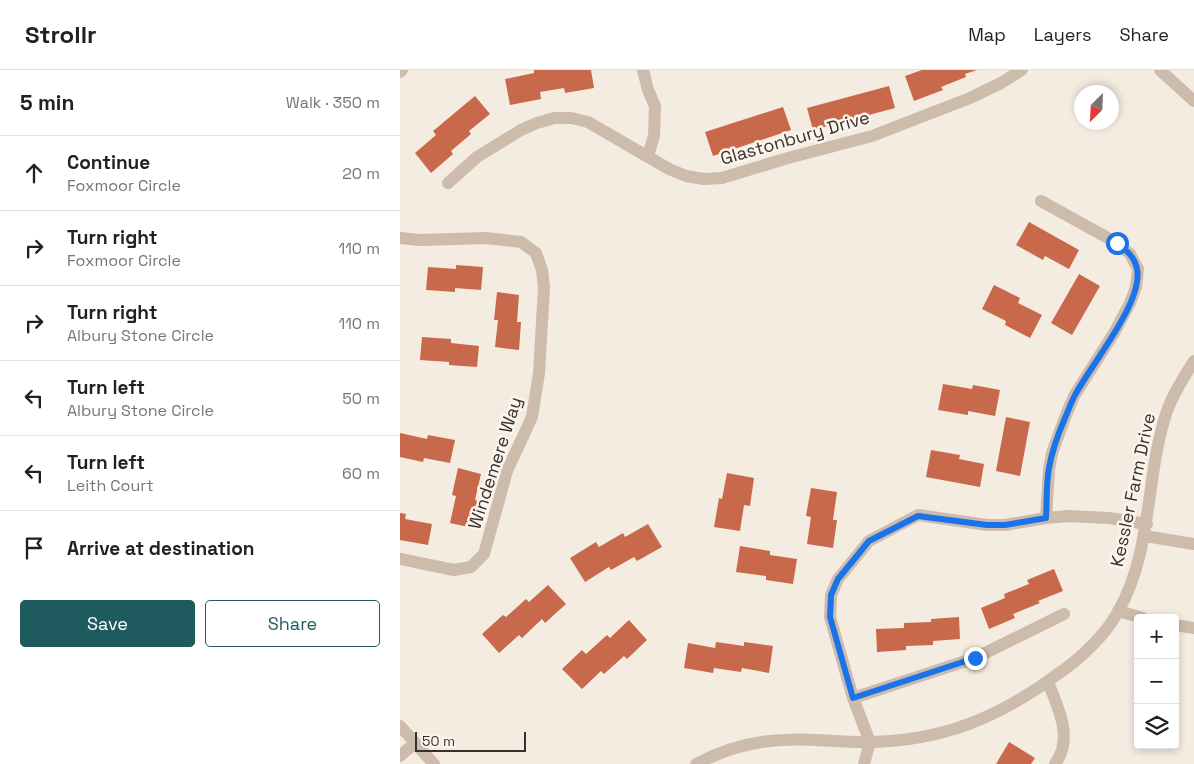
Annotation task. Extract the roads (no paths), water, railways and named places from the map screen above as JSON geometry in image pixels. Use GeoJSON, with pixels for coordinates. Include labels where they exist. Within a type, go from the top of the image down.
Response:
{"type":"FeatureCollection","features":[{"type":"Feature","properties":{"kind":"street"},"geometry":{"type":"LineString","coordinates":[[643,70],[648,90],[655,106],[654,136],[648,156]]}},
{"type":"Feature","properties":{"kind":"street","name":"Glastonbury Drive"},"geometry":{"type":"LineString","coordinates":[[448,183],[477,157],[521,130],[554,118],[571,118],[588,122],[669,170],[686,176],[704,179],[722,178],[889,130],[970,98],[1022,70]]}},
{"type":"Feature","properties":{"kind":"street"},"geometry":{"type":"LineString","coordinates":[[1160,70],[1194,101]]}},
{"type":"Feature","properties":{"kind":"street"},"geometry":{"type":"LineString","coordinates":[[1041,201],[1117,243],[1130,254],[1138,269],[1136,287],[1130,303],[1114,333],[1074,396],[1064,420],[1052,453],[1046,518]]}},
{"type":"Feature","properties":{"kind":"street","name":"Windemere Way"},"geometry":{"type":"LineString","coordinates":[[400,238],[420,240],[486,238],[521,242],[536,253],[542,270],[544,287],[539,373],[532,417],[507,471],[484,554],[471,567],[454,570],[400,558]]}},
{"type":"Feature","properties":{"kind":"street","name":"Kessler Farm Drive"},"geometry":{"type":"LineString","coordinates":[[696,764],[716,754],[765,741],[800,739],[870,742],[918,737],[961,727],[986,718],[1017,702],[1075,662],[1100,638],[1126,596],[1146,530],[1156,459],[1166,413],[1194,361]]}},
{"type":"Feature","properties":{"kind":"street"},"geometry":{"type":"LineString","coordinates":[[864,764],[870,742],[853,698],[830,617],[831,595],[838,579],[869,541],[918,516],[987,525],[1005,525],[1046,518],[1086,516],[1146,530],[1194,544]]}},
{"type":"Feature","properties":{"kind":"street"},"geometry":{"type":"LineString","coordinates":[[1118,611],[1134,615]]}},
{"type":"Feature","properties":{"kind":"street"},"geometry":{"type":"LineString","coordinates":[[853,698],[975,658],[1064,614]]}},
{"type":"Feature","properties":{"kind":"street"},"geometry":{"type":"LineString","coordinates":[[1179,625],[1194,628]]}},
{"type":"Feature","properties":{"kind":"street"},"geometry":{"type":"LineString","coordinates":[[1048,682],[1064,724],[1065,740],[1060,757],[1055,764]]}},
{"type":"Feature","properties":{"kind":"street"},"geometry":{"type":"LineString","coordinates":[[400,726],[434,764]]}},
{"type":"Feature","properties":{"kind":"street"},"geometry":{"type":"LineString","coordinates":[[400,756],[415,743]]}}]}
